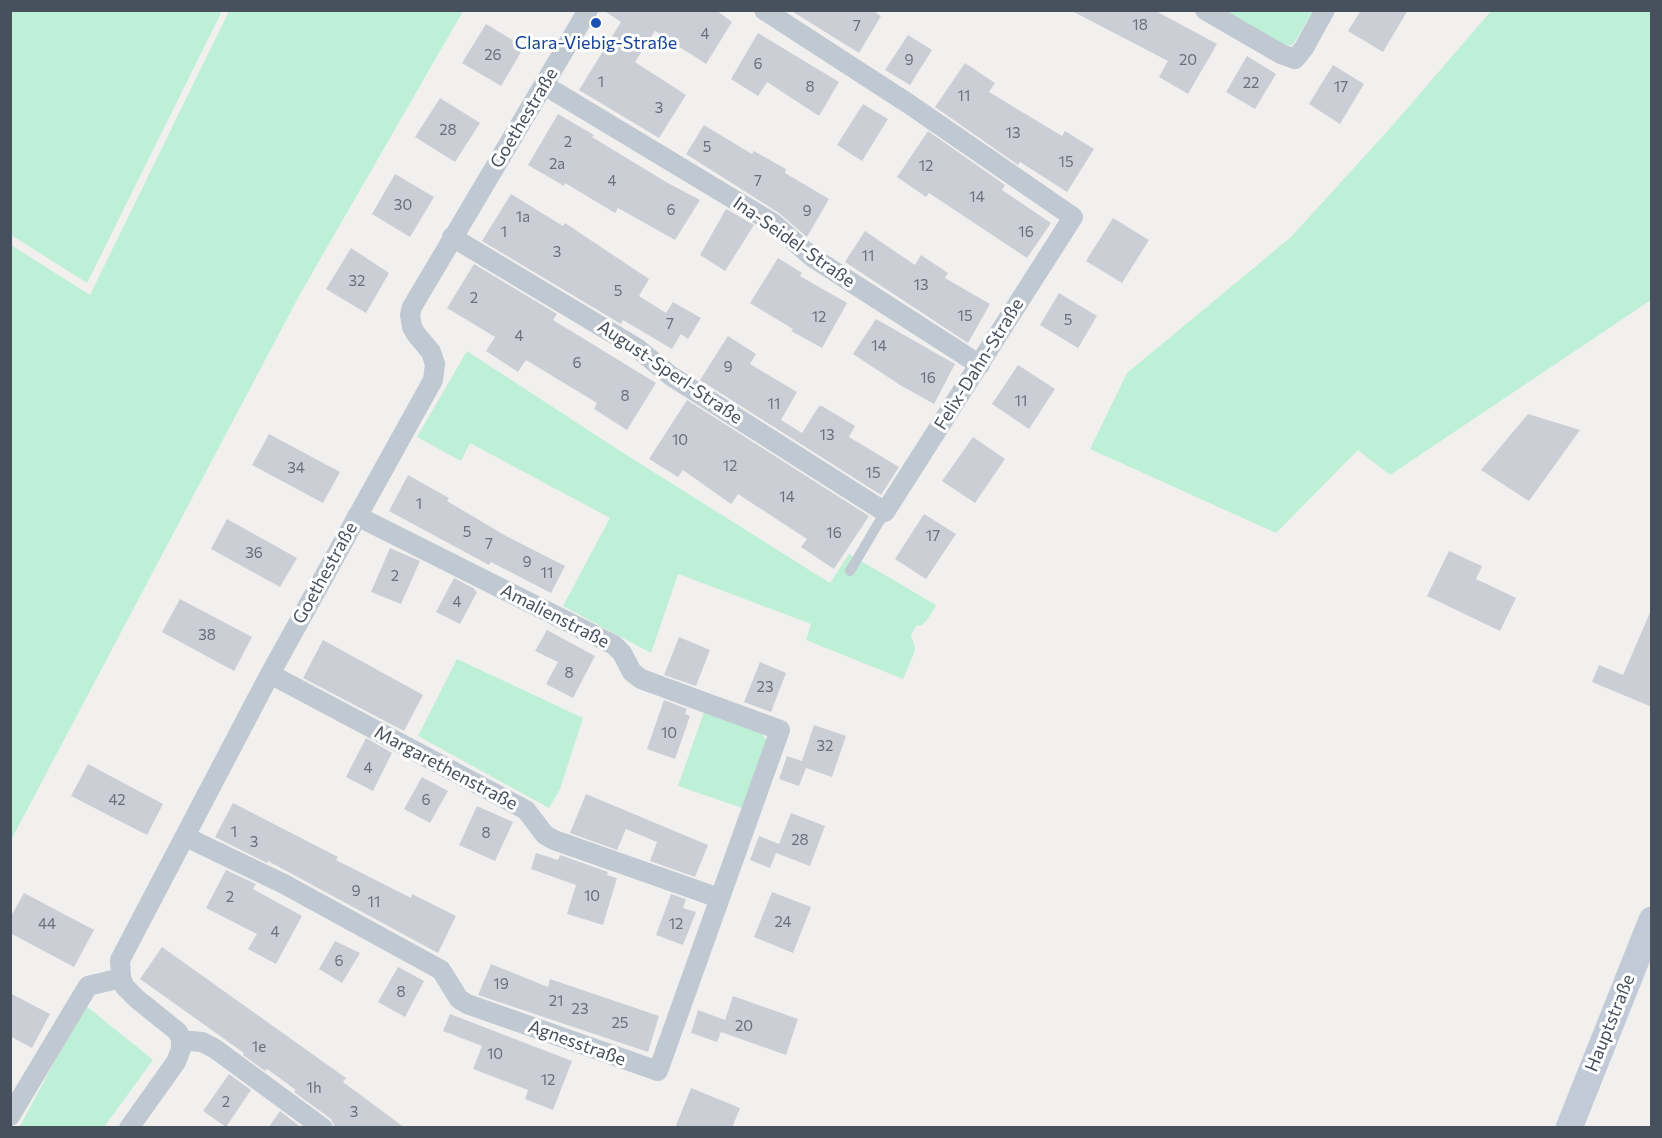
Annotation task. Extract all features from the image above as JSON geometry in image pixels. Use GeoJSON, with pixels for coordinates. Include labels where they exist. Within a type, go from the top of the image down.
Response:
{"type":"FeatureCollection","features":[{"type":"Feature","properties":{"kind":"street","name":"Goethestraße"},"geometry":{"type":"LineString","coordinates":[[121,978],[120,960],[270,675],[434,377],[435,364],[431,352],[416,334],[410,315],[412,307],[588,10]]}},
{"type":"Feature","properties":{"kind":"street","name":"Felix-Dahn-Straße"},"geometry":{"type":"LineString","coordinates":[[764,10],[909,104],[1073,217],[885,512]]}},
{"type":"Feature","properties":{"kind":"street"},"geometry":{"type":"LineString","coordinates":[[1204,10],[1281,54],[1295,59],[1304,48],[1325,10]]}},
{"type":"Feature","properties":{"kind":"street","name":"Ina-Seidel-Straße"},"geometry":{"type":"LineString","coordinates":[[544,85],[765,218],[812,257],[980,365]]}},
{"type":"Feature","properties":{"kind":"street","name":"August-Sperl-Straße"},"geometry":{"type":"LineString","coordinates":[[452,237],[637,348],[671,376],[885,512]]}},
{"type":"Feature","properties":{"kind":"street","name":"Amalienstraße"},"geometry":{"type":"LineString","coordinates":[[357,516],[614,645],[622,653],[632,672],[641,680],[780,730]]}},
{"type":"Feature","properties":{"kind":"street","name":"Margarethenstraße"},"geometry":{"type":"LineString","coordinates":[[270,675],[526,810],[545,835],[554,840],[719,898]]}},
{"type":"Feature","properties":{"kind":"street","name":"Agnesstraße"},"geometry":{"type":"LineString","coordinates":[[186,837],[284,885],[441,970],[459,999],[468,1004],[658,1071],[780,730]]}},
{"type":"Feature","properties":{"kind":"street","name":"Hauptstraße"},"geometry":{"type":"LineString","coordinates":[[1569,1128],[1652,920]]}},
{"type":"Feature","properties":{"kind":"street"},"geometry":{"type":"LineString","coordinates":[[10,1116],[88,986],[121,978],[137,999],[178,1032],[181,1040],[181,1049],[176,1062],[129,1128]]}},
{"type":"Feature","properties":{"kind":"street"},"geometry":{"type":"LineString","coordinates":[[181,1040],[202,1042],[214,1048],[323,1128]]}},
{"type":"Feature","properties":{"kind":"lane"},"geometry":{"type":"LineString","coordinates":[[850,571],[885,512]]}},
{"type":"Feature","properties":{"kind":"green space"},"geometry":{"type":"Polygon","coordinates":[[[10,11],[222,11],[87,283],[11,235],[10,11]]]}},
{"type":"Feature","properties":{"kind":"green space"},"geometry":{"type":"Polygon","coordinates":[[[229,11],[463,11],[299,296],[11,840],[11,245],[90,295],[229,11]]]}},
{"type":"Feature","properties":{"kind":"green space"},"geometry":{"type":"Polygon","coordinates":[[[1226,11],[1313,11],[1292,45],[1285,45],[1226,11]]]}},
{"type":"Feature","properties":{"kind":"green space"},"geometry":{"type":"Polygon","coordinates":[[[1491,11],[1651,11],[1651,300],[1390,475],[1358,450],[1276,533],[1090,449],[1127,373],[1291,237],[1392,126],[1491,11]]]}},
{"type":"Feature","properties":{"kind":"green space"},"geometry":{"type":"Polygon","coordinates":[[[467,351],[830,583],[849,554],[936,605],[929,617],[922,625],[916,626],[911,635],[915,647],[914,653],[903,679],[806,640],[811,624],[678,574],[651,653],[563,606],[610,518],[470,443],[461,461],[417,437],[467,351]]]}},
{"type":"Feature","properties":{"kind":"green space"},"geometry":{"type":"Polygon","coordinates":[[[457,659],[583,718],[560,789],[549,808],[418,736],[457,659]]]}},
{"type":"Feature","properties":{"kind":"green space"},"geometry":{"type":"Polygon","coordinates":[[[705,709],[761,732],[765,738],[767,744],[745,809],[678,786],[705,709]]]}},
{"type":"Feature","properties":{"kind":"green space"},"geometry":{"type":"Polygon","coordinates":[[[85,1005],[153,1060],[104,1127],[24,1128],[20,1126],[85,1005]]]}},
{"type":"Feature","properties":{"kind":"building"},"geometry":{"type":"Polygon","coordinates":[[[603,10],[716,10],[732,22],[706,64],[655,31],[635,62],[686,95],[659,138],[579,90],[621,22],[603,10]]]}},
{"type":"Feature","properties":{"kind":"building"},"geometry":{"type":"Polygon","coordinates":[[[790,10],[872,10],[881,16],[859,53],[790,10]]]}},
{"type":"Feature","properties":{"kind":"building"},"geometry":{"type":"Polygon","coordinates":[[[1070,10],[1154,10],[1217,44],[1188,94],[1159,77],[1168,61],[1070,10]]]}},
{"type":"Feature","properties":{"kind":"building"},"geometry":{"type":"Polygon","coordinates":[[[1361,10],[1408,10],[1383,52],[1348,31],[1361,10]]]}},
{"type":"Feature","properties":{"kind":"building"},"geometry":{"type":"Polygon","coordinates":[[[486,24],[524,47],[501,86],[462,63],[486,24]]]}},
{"type":"Feature","properties":{"kind":"building"},"geometry":{"type":"Polygon","coordinates":[[[758,33],[839,82],[819,116],[767,82],[758,96],[731,79],[758,33]]]}},
{"type":"Feature","properties":{"kind":"building"},"geometry":{"type":"Polygon","coordinates":[[[908,35],[932,50],[910,85],[885,70],[908,35]]]}},
{"type":"Feature","properties":{"kind":"building"},"geometry":{"type":"Polygon","coordinates":[[[1247,56],[1276,74],[1255,109],[1226,92],[1247,56]]]}},
{"type":"Feature","properties":{"kind":"building"},"geometry":{"type":"Polygon","coordinates":[[[965,63],[995,83],[989,92],[1062,136],[1065,131],[1094,149],[1067,192],[1020,162],[1018,165],[935,107],[965,63]]]}},
{"type":"Feature","properties":{"kind":"building"},"geometry":{"type":"Polygon","coordinates":[[[1333,65],[1364,84],[1340,124],[1309,104],[1333,65]]]}},
{"type":"Feature","properties":{"kind":"building"},"geometry":{"type":"Polygon","coordinates":[[[440,98],[480,123],[455,162],[415,137],[440,98]]]}},
{"type":"Feature","properties":{"kind":"building"},"geometry":{"type":"Polygon","coordinates":[[[863,104],[888,119],[862,161],[837,145],[863,104]]]}},
{"type":"Feature","properties":{"kind":"building"},"geometry":{"type":"Polygon","coordinates":[[[558,114],[666,182],[700,200],[675,240],[618,208],[615,213],[565,183],[564,186],[528,165],[558,114]]]}},
{"type":"Feature","properties":{"kind":"building"},"geometry":{"type":"Polygon","coordinates":[[[704,125],[752,154],[754,151],[786,169],[785,173],[829,199],[807,237],[779,213],[686,154],[704,125]]]}},
{"type":"Feature","properties":{"kind":"building"},"geometry":{"type":"Polygon","coordinates":[[[928,131],[1005,185],[1002,190],[1051,223],[1027,258],[929,193],[926,197],[897,177],[928,131]]]}},
{"type":"Feature","properties":{"kind":"building"},"geometry":{"type":"Polygon","coordinates":[[[395,174],[434,197],[410,237],[372,214],[395,174]]]}},
{"type":"Feature","properties":{"kind":"building"},"geometry":{"type":"Polygon","coordinates":[[[511,194],[563,226],[565,223],[649,279],[639,296],[666,313],[673,302],[701,318],[688,339],[681,334],[672,349],[623,320],[621,324],[482,241],[511,194]]]}},
{"type":"Feature","properties":{"kind":"building"},"geometry":{"type":"Polygon","coordinates":[[[726,209],[754,225],[725,271],[700,255],[726,209]]]}},
{"type":"Feature","properties":{"kind":"building"},"geometry":{"type":"Polygon","coordinates":[[[1113,218],[1149,240],[1122,283],[1086,261],[1113,218]]]}},
{"type":"Feature","properties":{"kind":"building"},"geometry":{"type":"Polygon","coordinates":[[[865,231],[915,265],[921,255],[948,273],[945,278],[990,304],[968,343],[845,262],[865,231]]]}},
{"type":"Feature","properties":{"kind":"building"},"geometry":{"type":"Polygon","coordinates":[[[351,248],[389,273],[366,313],[326,289],[351,248]]]}},
{"type":"Feature","properties":{"kind":"building"},"geometry":{"type":"Polygon","coordinates":[[[778,258],[802,273],[800,276],[847,303],[822,348],[791,331],[793,329],[750,303],[778,258]]]}},
{"type":"Feature","properties":{"kind":"building"},"geometry":{"type":"Polygon","coordinates":[[[474,264],[557,314],[553,320],[656,383],[627,430],[594,409],[597,403],[526,360],[518,372],[486,351],[495,337],[447,308],[474,264]]]}},
{"type":"Feature","properties":{"kind":"building"},"geometry":{"type":"Polygon","coordinates":[[[1059,293],[1097,316],[1078,348],[1040,325],[1059,293]]]}},
{"type":"Feature","properties":{"kind":"building"},"geometry":{"type":"Polygon","coordinates":[[[876,319],[955,364],[934,404],[853,354],[876,319]]]}},
{"type":"Feature","properties":{"kind":"building"},"geometry":{"type":"Polygon","coordinates":[[[728,336],[756,354],[750,364],[797,392],[781,420],[802,433],[819,406],[822,406],[855,426],[849,437],[899,467],[881,495],[700,380],[728,336]]]}},
{"type":"Feature","properties":{"kind":"building"},"geometry":{"type":"Polygon","coordinates":[[[1018,365],[1055,389],[1029,429],[992,404],[1018,365]]]}},
{"type":"Feature","properties":{"kind":"building"},"geometry":{"type":"Polygon","coordinates":[[[687,400],[869,516],[834,569],[801,547],[807,539],[738,494],[731,504],[683,470],[678,477],[649,459],[687,400]]]}},
{"type":"Feature","properties":{"kind":"building"},"geometry":{"type":"Polygon","coordinates":[[[1528,414],[1580,430],[1529,501],[1481,470],[1528,414]]]}},
{"type":"Feature","properties":{"kind":"building"},"geometry":{"type":"Polygon","coordinates":[[[269,434],[340,472],[323,503],[252,465],[269,434]]]}},
{"type":"Feature","properties":{"kind":"building"},"geometry":{"type":"Polygon","coordinates":[[[973,437],[1005,459],[975,503],[942,481],[973,437]]]}},
{"type":"Feature","properties":{"kind":"building"},"geometry":{"type":"Polygon","coordinates":[[[408,475],[449,498],[447,501],[506,536],[565,566],[551,593],[491,562],[489,565],[389,511],[408,475]]]}},
{"type":"Feature","properties":{"kind":"building"},"geometry":{"type":"Polygon","coordinates":[[[924,514],[956,534],[926,579],[895,559],[924,514]]]}},
{"type":"Feature","properties":{"kind":"building"},"geometry":{"type":"Polygon","coordinates":[[[227,519],[297,558],[280,587],[211,549],[227,519]]]}},
{"type":"Feature","properties":{"kind":"building"},"geometry":{"type":"Polygon","coordinates":[[[390,548],[420,561],[401,604],[371,592],[390,548]]]}},
{"type":"Feature","properties":{"kind":"building"},"geometry":{"type":"Polygon","coordinates":[[[1449,551],[1482,566],[1476,579],[1516,598],[1500,631],[1427,596],[1449,551]]]}},
{"type":"Feature","properties":{"kind":"building"},"geometry":{"type":"Polygon","coordinates":[[[454,578],[477,592],[460,624],[436,612],[454,578]]]}},
{"type":"Feature","properties":{"kind":"building"},"geometry":{"type":"Polygon","coordinates":[[[180,599],[252,637],[234,671],[162,632],[180,599]]]}},
{"type":"Feature","properties":{"kind":"building"},"geometry":{"type":"Polygon","coordinates":[[[1652,608],[1652,707],[1592,682],[1599,665],[1623,675],[1652,608]]]}},
{"type":"Feature","properties":{"kind":"building"},"geometry":{"type":"Polygon","coordinates":[[[547,630],[595,656],[573,698],[546,684],[558,662],[535,651],[547,630]]]}},
{"type":"Feature","properties":{"kind":"building"},"geometry":{"type":"Polygon","coordinates":[[[679,637],[710,650],[696,686],[664,675],[679,637]]]}},
{"type":"Feature","properties":{"kind":"building"},"geometry":{"type":"Polygon","coordinates":[[[323,640],[423,695],[404,731],[303,678],[323,640]]]}},
{"type":"Feature","properties":{"kind":"building"},"geometry":{"type":"Polygon","coordinates":[[[760,662],[786,673],[771,712],[744,702],[760,662]]]}},
{"type":"Feature","properties":{"kind":"building"},"geometry":{"type":"Polygon","coordinates":[[[664,700],[687,709],[685,714],[690,716],[675,759],[647,749],[664,700]]]}},
{"type":"Feature","properties":{"kind":"building"},"geometry":{"type":"Polygon","coordinates":[[[814,725],[846,736],[832,777],[806,768],[799,786],[779,779],[787,756],[802,761],[814,725]]]}},
{"type":"Feature","properties":{"kind":"building"},"geometry":{"type":"Polygon","coordinates":[[[366,738],[392,753],[373,791],[346,777],[366,738]]]}},
{"type":"Feature","properties":{"kind":"building"},"geometry":{"type":"Polygon","coordinates":[[[88,764],[163,804],[147,835],[71,796],[88,764]]]}},
{"type":"Feature","properties":{"kind":"building"},"geometry":{"type":"Polygon","coordinates":[[[422,777],[448,791],[430,823],[404,809],[422,777]]]}},
{"type":"Feature","properties":{"kind":"building"},"geometry":{"type":"Polygon","coordinates":[[[586,794],[708,845],[695,877],[650,861],[657,842],[626,829],[617,850],[570,833],[586,794]]]}},
{"type":"Feature","properties":{"kind":"building"},"geometry":{"type":"Polygon","coordinates":[[[233,803],[338,857],[336,860],[411,898],[412,894],[456,916],[438,953],[268,861],[267,863],[215,837],[233,803]]]}},
{"type":"Feature","properties":{"kind":"building"},"geometry":{"type":"Polygon","coordinates":[[[477,806],[513,822],[495,861],[459,845],[477,806]]]}},
{"type":"Feature","properties":{"kind":"building"},"geometry":{"type":"Polygon","coordinates":[[[791,813],[825,826],[810,866],[776,853],[770,868],[750,860],[759,836],[779,844],[791,813]]]}},
{"type":"Feature","properties":{"kind":"building"},"geometry":{"type":"Polygon","coordinates":[[[536,853],[558,860],[560,855],[608,872],[607,875],[617,878],[603,925],[567,914],[576,885],[531,869],[536,853]]]}},
{"type":"Feature","properties":{"kind":"building"},"geometry":{"type":"Polygon","coordinates":[[[226,870],[256,884],[253,889],[302,916],[276,964],[248,949],[257,934],[206,908],[226,870]]]}},
{"type":"Feature","properties":{"kind":"building"},"geometry":{"type":"Polygon","coordinates":[[[772,892],[811,907],[793,953],[754,937],[772,892]]]}},
{"type":"Feature","properties":{"kind":"building"},"geometry":{"type":"Polygon","coordinates":[[[24,893],[94,930],[74,967],[10,933],[10,918],[24,893]]]}},
{"type":"Feature","properties":{"kind":"building"},"geometry":{"type":"Polygon","coordinates":[[[671,894],[686,899],[683,908],[696,912],[683,945],[656,935],[671,894]]]}},
{"type":"Feature","properties":{"kind":"building"},"geometry":{"type":"Polygon","coordinates":[[[335,941],[360,953],[342,983],[319,969],[335,941]]]}},
{"type":"Feature","properties":{"kind":"building"},"geometry":{"type":"Polygon","coordinates":[[[162,947],[346,1078],[343,1082],[405,1128],[335,1128],[331,1119],[294,1092],[296,1090],[267,1069],[265,1071],[243,1055],[244,1053],[140,979],[162,947]]]}},
{"type":"Feature","properties":{"kind":"building"},"geometry":{"type":"Polygon","coordinates":[[[491,964],[548,987],[550,979],[659,1016],[648,1052],[478,995],[491,964]]]}},
{"type":"Feature","properties":{"kind":"building"},"geometry":{"type":"Polygon","coordinates":[[[398,967],[424,981],[405,1017],[378,1002],[398,967]]]}},
{"type":"Feature","properties":{"kind":"building"},"geometry":{"type":"Polygon","coordinates":[[[10,993],[50,1014],[32,1048],[10,1036],[10,993]]]}},
{"type":"Feature","properties":{"kind":"building"},"geometry":{"type":"Polygon","coordinates":[[[733,996],[798,1019],[786,1055],[721,1032],[717,1042],[691,1033],[698,1010],[725,1020],[733,996]]]}},
{"type":"Feature","properties":{"kind":"building"},"geometry":{"type":"Polygon","coordinates":[[[450,1014],[572,1061],[553,1110],[525,1099],[528,1090],[473,1069],[482,1046],[443,1031],[450,1014]]]}},
{"type":"Feature","properties":{"kind":"building"},"geometry":{"type":"Polygon","coordinates":[[[229,1074],[251,1090],[226,1127],[203,1111],[229,1074]]]}},
{"type":"Feature","properties":{"kind":"building"},"geometry":{"type":"Polygon","coordinates":[[[691,1088],[740,1108],[732,1128],[675,1128],[691,1088]]]}},
{"type":"Feature","properties":{"kind":"building"},"geometry":{"type":"Polygon","coordinates":[[[280,1111],[302,1128],[268,1128],[280,1111]]]}},
{"type":"Feature","properties":{"kind":"place","name":"Clara-Viebig-Straße"},"geometry":{"type":"Point","coordinates":[596,23]}}]}
